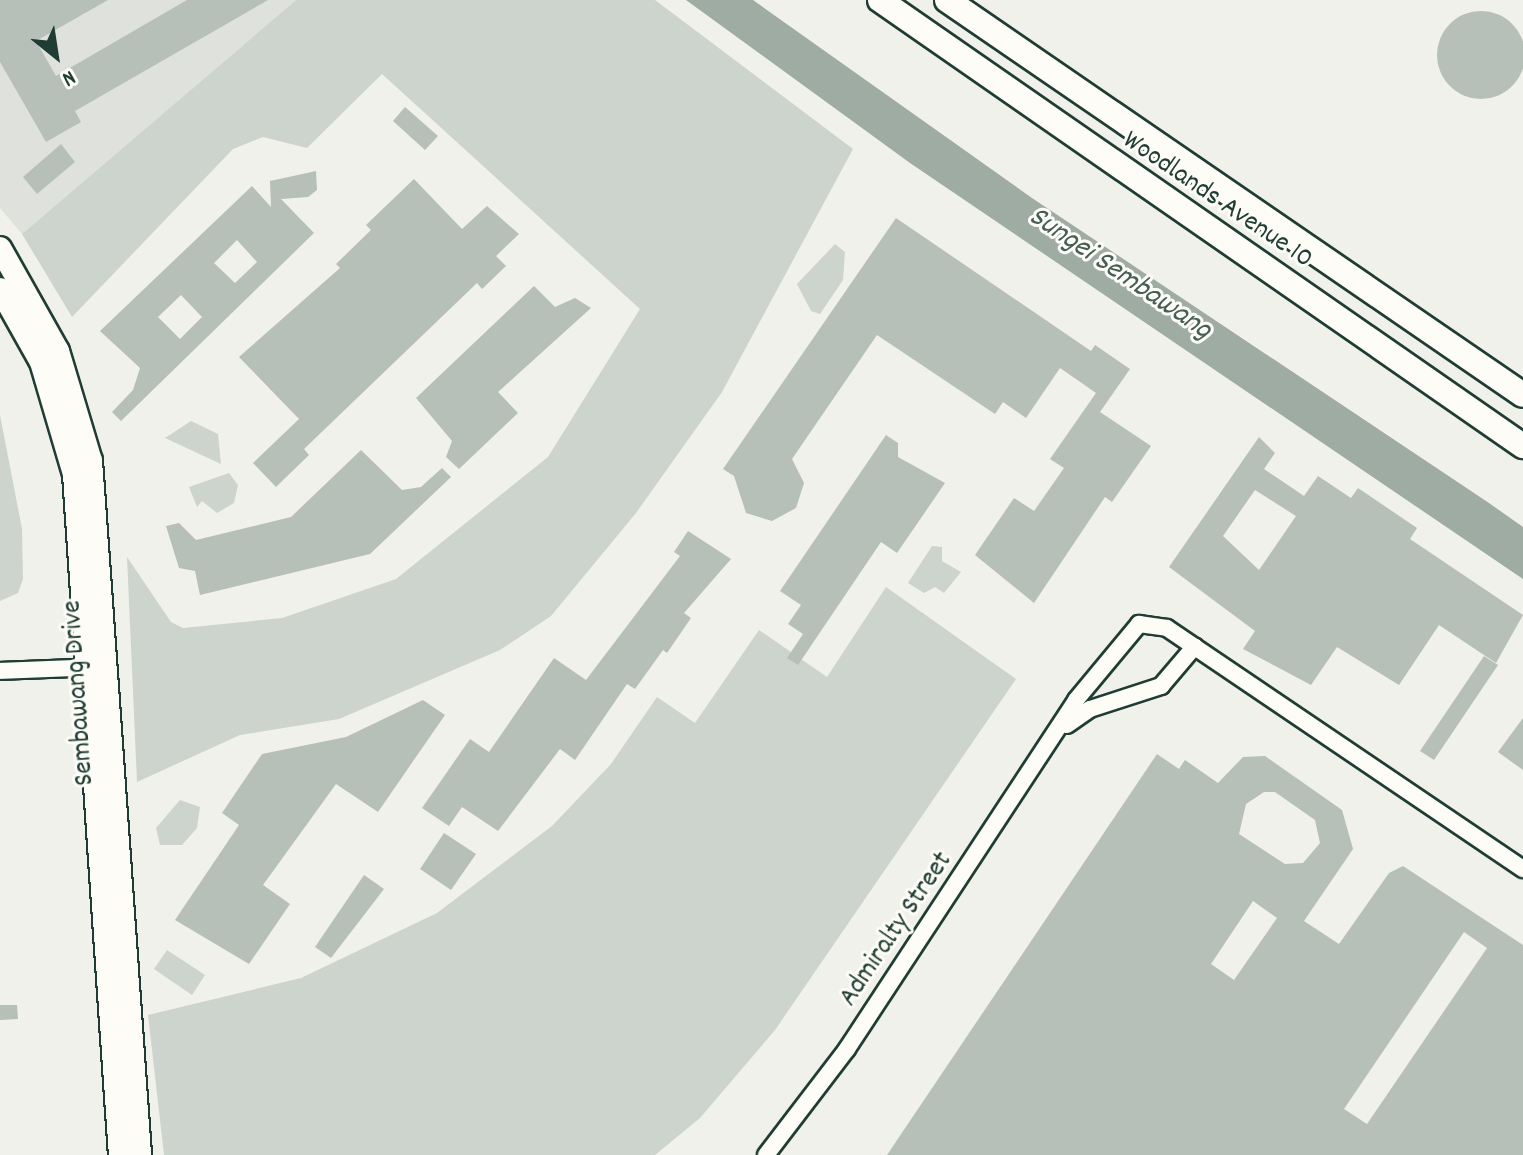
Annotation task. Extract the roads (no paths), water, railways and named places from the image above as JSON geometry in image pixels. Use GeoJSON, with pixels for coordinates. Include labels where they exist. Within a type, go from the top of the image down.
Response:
{"type":"FeatureCollection","features":[{"type":"Feature","properties":{"kind":"main road","name":"Woodlands Avenue 10"},"geometry":{"type":"LineString","coordinates":[[880,0],[1523,446]]}},
{"type":"Feature","properties":{"kind":"main road","name":"Woodlands Avenue 10"},"geometry":{"type":"LineString","coordinates":[[952,2],[1523,395]]}},
{"type":"Feature","properties":{"kind":"main road","name":"Sembawang Drive"},"geometry":{"type":"LineString","coordinates":[[0,248],[46,323],[81,418],[98,510],[97,667],[120,1155]]}},
{"type":"Feature","properties":{"kind":"main road","name":"Sembawang Drive"},"geometry":{"type":"LineString","coordinates":[[0,289],[41,362],[74,474],[97,667],[140,1155]]}},
{"type":"Feature","properties":{"kind":"street","name":"Admiralty Street"},"geometry":{"type":"LineString","coordinates":[[766,1155],[847,1049],[1117,644],[1139,624],[1156,622],[1195,646],[1523,869]]}},
{"type":"Feature","properties":{"kind":"street","name":"Admiralty Street"},"geometry":{"type":"LineString","coordinates":[[1063,729],[1090,709],[1161,686],[1195,646]]}},
{"type":"Feature","properties":{"kind":"street"},"geometry":{"type":"LineString","coordinates":[[0,671],[97,667]]}},
{"type":"Feature","properties":{"kind":"water","name":"Sungei Sembawang"},"geometry":{"type":"Polygon","coordinates":[[[686,0],[753,0],[1032,198],[1489,503],[1523,527],[1523,579],[910,163],[686,0]]]}}]}
